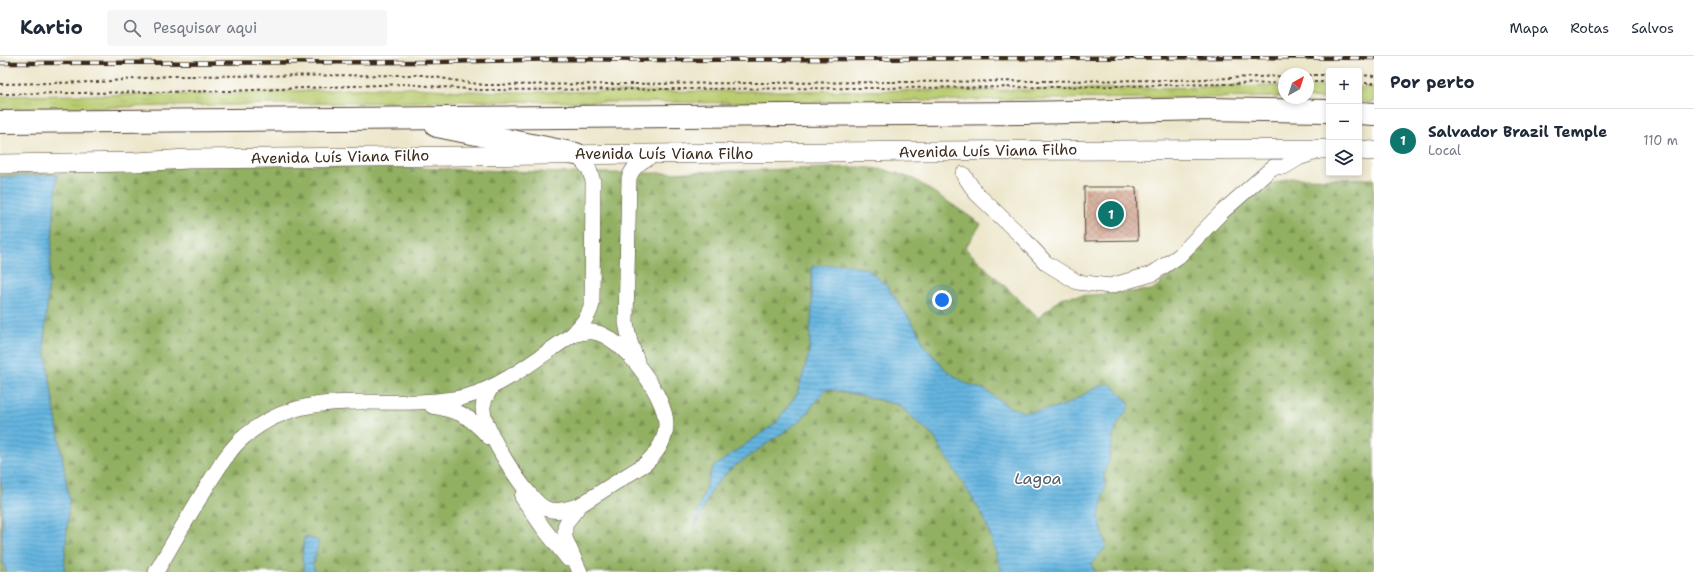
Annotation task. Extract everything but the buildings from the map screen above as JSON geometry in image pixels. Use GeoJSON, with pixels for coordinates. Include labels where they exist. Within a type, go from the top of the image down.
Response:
{"type":"FeatureCollection","features":[{"type":"Feature","properties":{"kind":"highway"},"geometry":{"type":"LineString","coordinates":[[0,122],[1025,113],[1208,109],[1326,111]]}},
{"type":"Feature","properties":{"kind":"highway"},"geometry":{"type":"LineString","coordinates":[[1362,113],[1374,114]]}},
{"type":"Feature","properties":{"kind":"highway"},"geometry":{"type":"LineString","coordinates":[[392,118],[576,154]]}},
{"type":"Feature","properties":{"kind":"main road","name":"Avenida Luís Viana Filho"},"geometry":{"type":"LineString","coordinates":[[0,164],[135,162],[188,159],[576,154],[1326,149]]}},
{"type":"Feature","properties":{"kind":"main road"},"geometry":{"type":"LineString","coordinates":[[1362,150],[1374,151]]}},
{"type":"Feature","properties":{"kind":"street"},"geometry":{"type":"LineString","coordinates":[[963,174],[976,193],[1022,237],[1046,263],[1077,282],[1110,286],[1152,274],[1179,256],[1222,212],[1272,167],[1284,167],[1299,158],[1326,150]]}},
{"type":"Feature","properties":{"kind":"street"},"geometry":{"type":"LineString","coordinates":[[156,572],[227,455],[243,437],[260,424],[281,413],[302,406],[340,401],[413,403],[454,399],[491,388],[572,336],[586,320],[592,304],[593,181],[589,169],[576,154]]}},
{"type":"Feature","properties":{"kind":"street"},"geometry":{"type":"LineString","coordinates":[[579,572],[564,533],[568,520],[580,506],[645,464],[653,457],[661,444],[666,425],[663,408],[640,367],[630,342],[626,323],[629,178],[634,168],[655,154]]}},
{"type":"Feature","properties":{"kind":"street"},"geometry":{"type":"LineString","coordinates":[[572,336],[586,332],[601,334],[618,344],[640,367]]}},
{"type":"Feature","properties":{"kind":"street"},"geometry":{"type":"LineString","coordinates":[[491,388],[483,401],[483,413],[497,446],[507,463],[533,498],[542,507],[548,510],[555,511],[580,506]]}},
{"type":"Feature","properties":{"kind":"street"},"geometry":{"type":"LineString","coordinates":[[413,403],[453,410],[463,414],[480,427],[497,446]]}},
{"type":"Feature","properties":{"kind":"street"},"geometry":{"type":"LineString","coordinates":[[507,463],[522,497],[544,529],[579,572]]}},
{"type":"Feature","properties":{"kind":"path"},"geometry":{"type":"LineString","coordinates":[[0,84],[100,82],[169,76],[422,75],[491,85],[1169,80],[1278,76]]}},
{"type":"Feature","properties":{"kind":"path"},"geometry":{"type":"LineString","coordinates":[[1314,75],[1326,75]]}},
{"type":"Feature","properties":{"kind":"path"},"geometry":{"type":"LineString","coordinates":[[1362,75],[1374,76]]}},
{"type":"Feature","properties":{"kind":"path"},"geometry":{"type":"LineString","coordinates":[[1314,82],[1326,82]]}},
{"type":"Feature","properties":{"kind":"path"},"geometry":{"type":"LineString","coordinates":[[0,94],[230,91],[403,84],[481,90],[1052,87],[1278,83]]}},
{"type":"Feature","properties":{"kind":"path"},"geometry":{"type":"LineString","coordinates":[[1362,83],[1374,83]]}},
{"type":"Feature","properties":{"kind":"green space"},"geometry":{"type":"Polygon","coordinates":[[[1278,86],[1278,97],[776,103],[459,101],[0,109],[0,96],[210,94],[403,87],[460,91],[529,92],[1026,90],[1278,86]]]}},
{"type":"Feature","properties":{"kind":"green space"},"geometry":{"type":"Polygon","coordinates":[[[1314,86],[1326,86],[1326,99],[1314,98],[1314,86]]]}},
{"type":"Feature","properties":{"kind":"green space"},"geometry":{"type":"Polygon","coordinates":[[[1362,87],[1374,87],[1374,103],[1362,101],[1362,87]]]}},
{"type":"Feature","properties":{"kind":"green space"},"geometry":{"type":"Polygon","coordinates":[[[180,164],[325,165],[570,173],[657,173],[861,167],[886,170],[914,179],[981,224],[965,248],[1038,318],[1063,297],[1153,290],[1260,187],[1291,178],[1374,179],[1374,572],[1095,572],[1091,564],[1106,547],[1099,517],[1105,486],[1104,472],[1109,460],[1113,436],[1119,421],[1126,413],[1099,386],[1066,405],[1046,410],[1024,412],[1009,407],[985,390],[967,384],[947,371],[925,347],[918,331],[886,285],[812,266],[812,308],[809,354],[797,394],[776,423],[712,468],[695,527],[712,489],[729,470],[801,420],[826,389],[859,395],[899,405],[934,437],[984,517],[1002,572],[315,572],[313,565],[318,541],[304,537],[302,559],[305,572],[64,572],[69,499],[44,344],[57,176],[0,177],[0,174],[71,173],[180,164]]]}},
{"type":"Feature","properties":{"kind":"green space"},"geometry":{"type":"Polygon","coordinates":[[[0,478],[2,488],[2,559],[6,572],[0,572],[0,478]]]}},
{"type":"Feature","properties":{"kind":"water"},"geometry":{"type":"Polygon","coordinates":[[[57,175],[44,344],[69,499],[64,572],[6,572],[2,559],[2,488],[0,478],[0,177],[57,175]]]}},
{"type":"Feature","properties":{"kind":"water","name":"Lagoa"},"geometry":{"type":"Polygon","coordinates":[[[845,264],[867,269],[886,285],[918,331],[925,347],[947,371],[967,384],[985,390],[1009,407],[1024,412],[1046,410],[1066,405],[1099,386],[1111,384],[1130,404],[1126,413],[1119,421],[1113,436],[1109,460],[1104,472],[1105,486],[1099,517],[1106,547],[1091,564],[1095,572],[1002,572],[984,517],[934,437],[899,405],[859,395],[826,389],[801,420],[729,470],[712,489],[694,530],[701,501],[712,468],[776,423],[797,394],[809,354],[812,308],[812,266],[845,264]]]}},
{"type":"Feature","properties":{"kind":"water"},"geometry":{"type":"Polygon","coordinates":[[[304,537],[319,541],[313,565],[315,572],[305,572],[302,559],[304,537]]]}},
{"type":"Feature","properties":{"kind":"railway"},"geometry":{"type":"LineString","coordinates":[[0,63],[438,62],[562,59],[1374,58]]}},
{"type":"Feature","properties":{"kind":"place","name":"Salvador Brazil Temple"},"geometry":{"type":"Point","coordinates":[1111,214]}}]}
